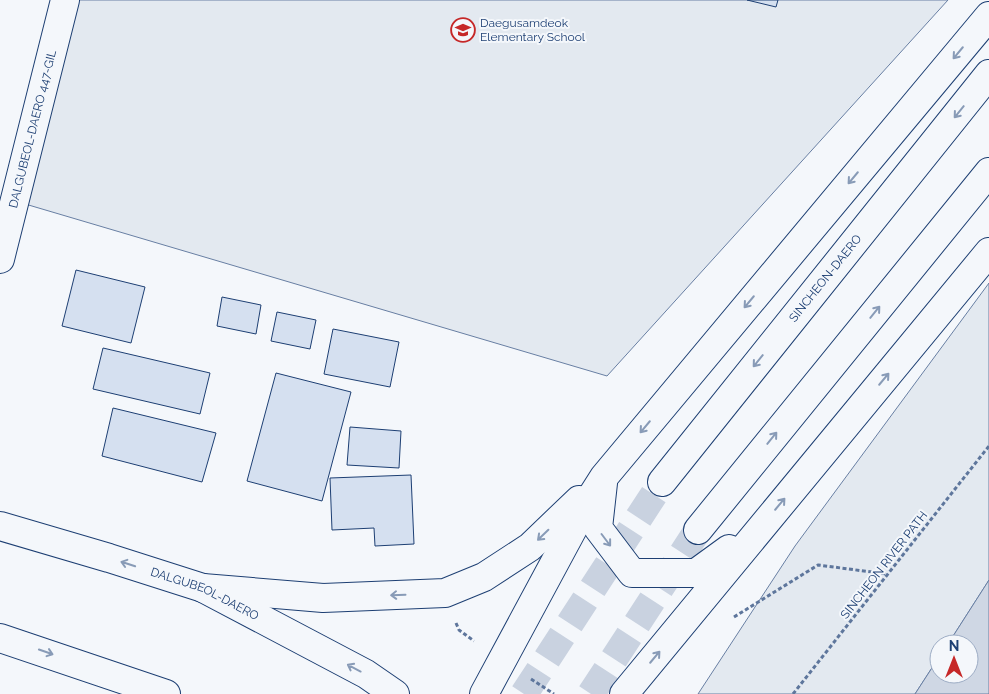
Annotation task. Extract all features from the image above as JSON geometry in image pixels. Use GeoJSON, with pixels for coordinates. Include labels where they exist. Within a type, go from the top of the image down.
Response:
{"type":"FeatureCollection","features":[{"type":"Feature","properties":{"kind":"main road","name":"DALGUBEOL-DAERO 447-GIL"},"geometry":{"type":"LineString","coordinates":[[0,258],[65,0]]}},
{"type":"Feature","properties":{"kind":"main road"},"geometry":{"type":"LineString","coordinates":[[202,588],[322,598],[445,593],[484,577],[530,547],[604,477],[989,16]]}},
{"type":"Feature","properties":{"kind":"main road","name":"SINCHEON-DAERO"},"geometry":{"type":"LineString","coordinates":[[662,482],[989,74]]}},
{"type":"Feature","properties":{"kind":"main road"},"geometry":{"type":"LineString","coordinates":[[698,530],[989,172]]}},
{"type":"Feature","properties":{"kind":"main road"},"geometry":{"type":"LineString","coordinates":[[624,694],[989,252]]}},
{"type":"Feature","properties":{"kind":"main road"},"geometry":{"type":"LineString","coordinates":[[604,477],[598,528],[632,573],[696,573],[762,525]]}},
{"type":"Feature","properties":{"kind":"main road"},"geometry":{"type":"LineString","coordinates":[[484,694],[583,510],[604,477]]}},
{"type":"Feature","properties":{"kind":"main road","name":"DALGUBEOL-DAERO"},"geometry":{"type":"LineString","coordinates":[[0,526],[202,588],[366,674],[395,694]]}},
{"type":"Feature","properties":{"kind":"main road"},"geometry":{"type":"LineString","coordinates":[[0,638],[166,694]]}},
{"type":"Feature","properties":{"kind":"path","name":"SINCHEON RIVER PATH"},"geometry":{"type":"LineString","coordinates":[[792,694],[989,446]]}},
{"type":"Feature","properties":{"kind":"path"},"geometry":{"type":"LineString","coordinates":[[741,612],[818,565],[888,574]]}},
{"type":"Feature","properties":{"kind":"shaded area"},"geometry":{"type":"Polygon","coordinates":[[[65,0],[948,0],[607,376],[15,201],[65,0]]]}},
{"type":"Feature","properties":{"kind":"shaded area"},"geometry":{"type":"Polygon","coordinates":[[[989,283],[989,580],[954,634],[929,634],[929,672],[915,694],[698,694],[795,546],[989,283]]]}},
{"type":"Feature","properties":{"kind":"shaded area"},"geometry":{"type":"Polygon","coordinates":[[[989,580],[989,694],[915,694],[929,672],[929,684],[979,684],[979,634],[954,634],[989,580]]]}},
{"type":"Feature","properties":{"kind":"building"},"geometry":{"type":"Polygon","coordinates":[[[747,0],[778,0],[776,7],[747,0]]]}},
{"type":"Feature","properties":{"kind":"building"},"geometry":{"type":"Polygon","coordinates":[[[76,270],[145,287],[131,343],[62,326],[76,270]]]}},
{"type":"Feature","properties":{"kind":"building"},"geometry":{"type":"Polygon","coordinates":[[[222,297],[261,305],[256,334],[217,326],[222,297]]]}},
{"type":"Feature","properties":{"kind":"building"},"geometry":{"type":"Polygon","coordinates":[[[277,312],[316,320],[310,349],[271,341],[277,312]]]}},
{"type":"Feature","properties":{"kind":"building"},"geometry":{"type":"Polygon","coordinates":[[[333,329],[399,342],[390,387],[324,374],[333,329]]]}},
{"type":"Feature","properties":{"kind":"building"},"geometry":{"type":"Polygon","coordinates":[[[103,348],[210,373],[200,414],[93,389],[103,348]]]}},
{"type":"Feature","properties":{"kind":"building"},"geometry":{"type":"Polygon","coordinates":[[[276,373],[351,392],[322,501],[247,481],[276,373]]]}},
{"type":"Feature","properties":{"kind":"building"},"geometry":{"type":"Polygon","coordinates":[[[113,408],[216,433],[202,482],[102,456],[113,408]]]}},
{"type":"Feature","properties":{"kind":"building"},"geometry":{"type":"Polygon","coordinates":[[[350,427],[401,431],[399,468],[347,465],[350,427]]]}},
{"type":"Feature","properties":{"kind":"building"},"geometry":{"type":"Polygon","coordinates":[[[411,475],[414,544],[375,546],[374,528],[332,530],[330,478],[411,475]]]}},
{"type":"Feature","properties":{"kind":"tunnel"},"geometry":{"type":"LineString","coordinates":[[524,694],[662,482]]}},
{"type":"Feature","properties":{"kind":"tunnel"},"geometry":{"type":"LineString","coordinates":[[591,694],[698,530]]}},
{"type":"Feature","properties":{"kind":"place","name":"Daegusamdeok Elementary School"},"geometry":{"type":"Point","coordinates":[463,30]}}]}
